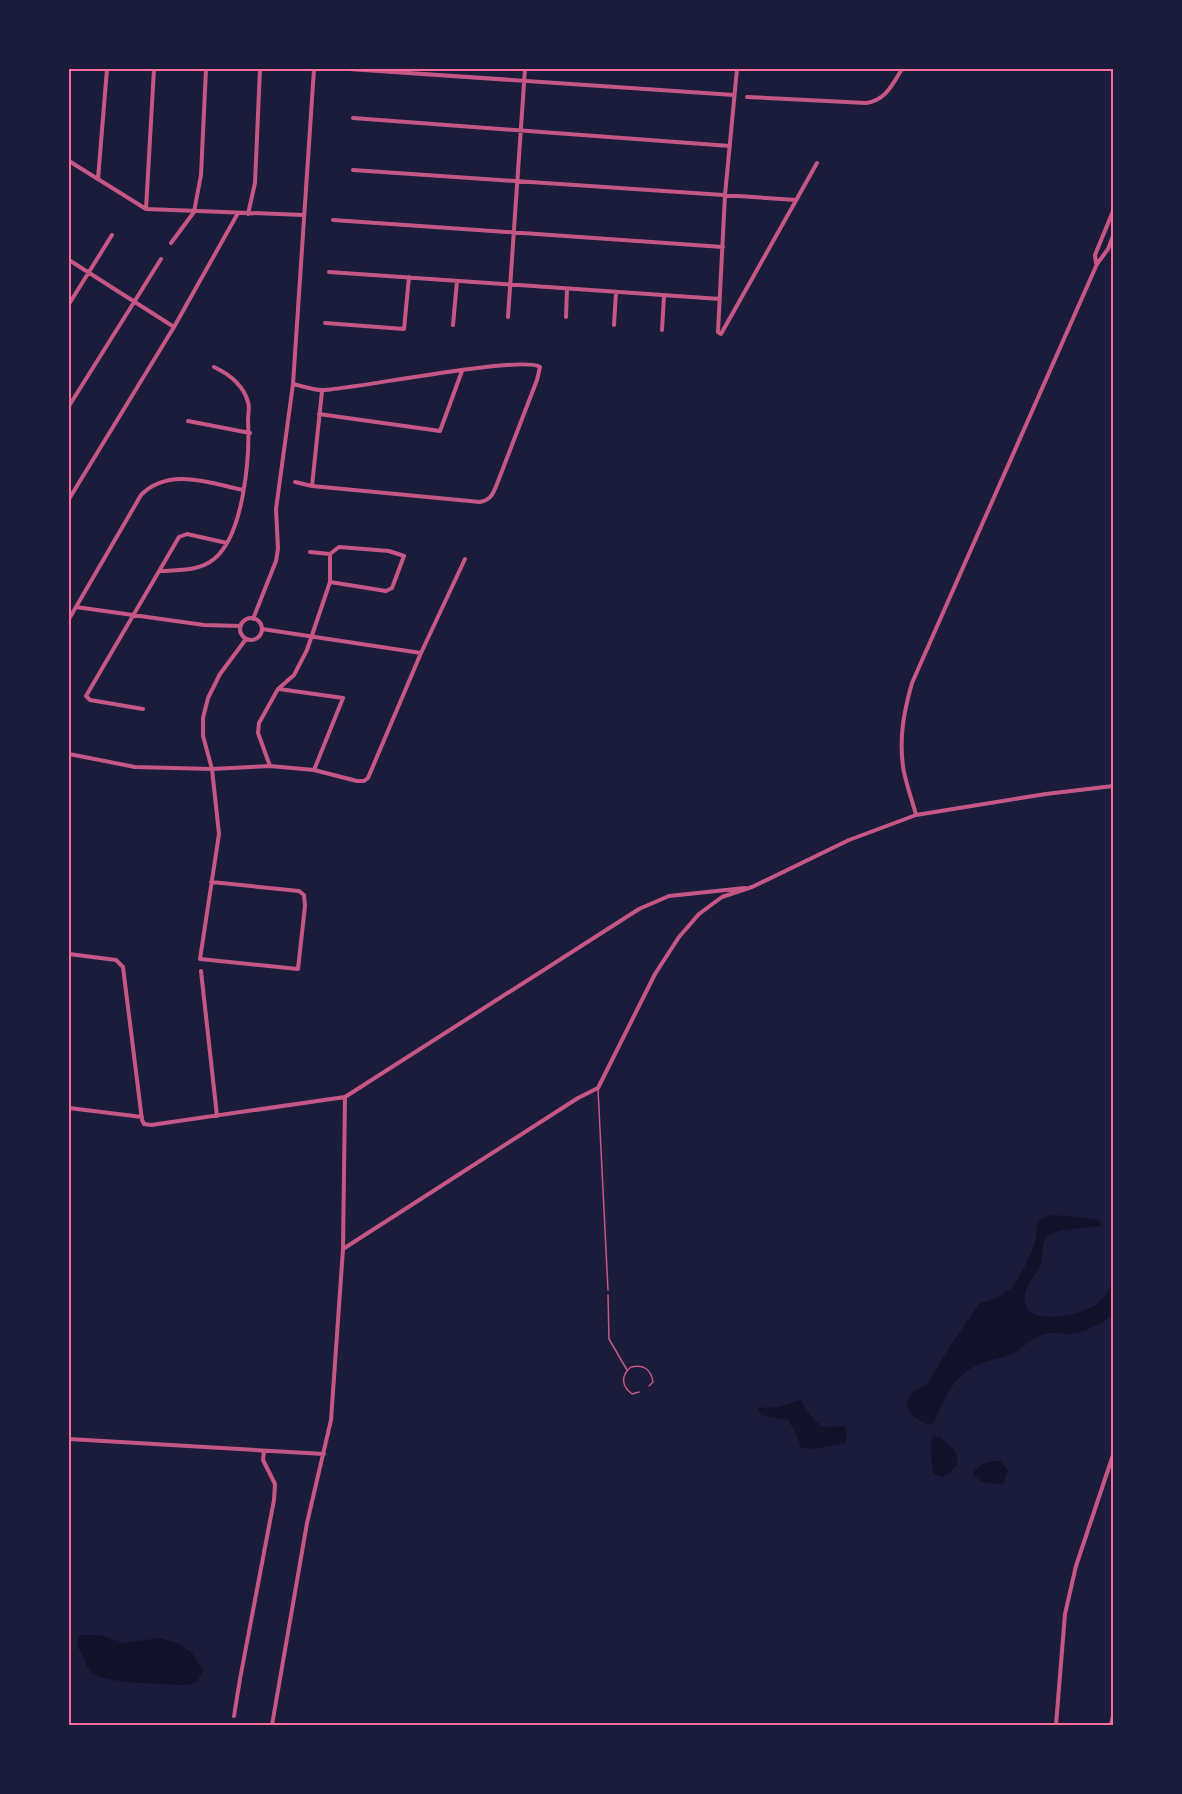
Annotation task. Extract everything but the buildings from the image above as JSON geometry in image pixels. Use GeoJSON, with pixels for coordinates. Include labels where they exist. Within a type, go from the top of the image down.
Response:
{"type":"FeatureCollection","features":[{"type":"Feature","properties":{"kind":"street"},"geometry":{"type":"LineString","coordinates":[[98,179],[107,69]]}},
{"type":"Feature","properties":{"kind":"street"},"geometry":{"type":"LineString","coordinates":[[146,209],[154,69]]}},
{"type":"Feature","properties":{"kind":"street"},"geometry":{"type":"LineString","coordinates":[[171,243],[194,212],[201,176],[206,69]]}},
{"type":"Feature","properties":{"kind":"street"},"geometry":{"type":"LineString","coordinates":[[248,214],[255,183],[260,69]]}},
{"type":"Feature","properties":{"kind":"street"},"geometry":{"type":"LineString","coordinates":[[253,619],[276,561],[278,549],[276,509],[293,384],[314,69]]}},
{"type":"Feature","properties":{"kind":"street"},"geometry":{"type":"LineString","coordinates":[[349,69],[734,95]]}},
{"type":"Feature","properties":{"kind":"street"},"geometry":{"type":"LineString","coordinates":[[508,317],[512,232],[525,69]]}},
{"type":"Feature","properties":{"kind":"street"},"geometry":{"type":"LineString","coordinates":[[737,69],[725,195],[719,333],[818,163]]}},
{"type":"Feature","properties":{"kind":"street"},"geometry":{"type":"LineString","coordinates":[[747,97],[874,102],[890,89],[902,69]]}},
{"type":"Feature","properties":{"kind":"street"},"geometry":{"type":"LineString","coordinates":[[353,118],[730,146]]}},
{"type":"Feature","properties":{"kind":"street"},"geometry":{"type":"LineString","coordinates":[[69,161],[146,209],[304,215]]}},
{"type":"Feature","properties":{"kind":"street"},"geometry":{"type":"LineString","coordinates":[[353,170],[796,200]]}},
{"type":"Feature","properties":{"kind":"street"},"geometry":{"type":"LineString","coordinates":[[1097,264],[1095,255],[1113,211]]}},
{"type":"Feature","properties":{"kind":"street"},"geometry":{"type":"LineString","coordinates":[[69,500],[174,327],[238,213]]}},
{"type":"Feature","properties":{"kind":"street"},"geometry":{"type":"LineString","coordinates":[[333,220],[723,247]]}},
{"type":"Feature","properties":{"kind":"street"},"geometry":{"type":"LineString","coordinates":[[69,304],[112,235]]}},
{"type":"Feature","properties":{"kind":"street"},"geometry":{"type":"LineString","coordinates":[[916,815],[903,767],[901,736],[903,714],[912,683],[1097,264],[1108,249],[1113,236]]}},
{"type":"Feature","properties":{"kind":"street"},"geometry":{"type":"LineString","coordinates":[[69,406],[161,259]]}},
{"type":"Feature","properties":{"kind":"street"},"geometry":{"type":"LineString","coordinates":[[69,260],[174,327]]}},
{"type":"Feature","properties":{"kind":"street"},"geometry":{"type":"LineString","coordinates":[[329,272],[720,299]]}},
{"type":"Feature","properties":{"kind":"street"},"geometry":{"type":"LineString","coordinates":[[325,323],[404,329],[409,278]]}},
{"type":"Feature","properties":{"kind":"street"},"geometry":{"type":"LineString","coordinates":[[453,325],[457,281]]}},
{"type":"Feature","properties":{"kind":"street"},"geometry":{"type":"LineString","coordinates":[[566,317],[567,289]]}},
{"type":"Feature","properties":{"kind":"street"},"geometry":{"type":"LineString","coordinates":[[614,325],[616,292]]}},
{"type":"Feature","properties":{"kind":"street"},"geometry":{"type":"LineString","coordinates":[[662,330],[664,296]]}},
{"type":"Feature","properties":{"kind":"street"},"geometry":{"type":"LineString","coordinates":[[293,384],[322,391],[462,371],[535,365],[540,367],[533,391],[489,499],[480,502],[312,486],[296,482]]}},
{"type":"Feature","properties":{"kind":"street"},"geometry":{"type":"LineString","coordinates":[[160,571],[193,568],[216,558],[227,543],[238,518],[250,432],[249,404],[242,389],[229,374],[214,367]]}},
{"type":"Feature","properties":{"kind":"street"},"geometry":{"type":"LineString","coordinates":[[319,414],[440,430],[462,371]]}},
{"type":"Feature","properties":{"kind":"street"},"geometry":{"type":"LineString","coordinates":[[312,486],[322,391]]}},
{"type":"Feature","properties":{"kind":"street"},"geometry":{"type":"LineString","coordinates":[[188,421],[250,432]]}},
{"type":"Feature","properties":{"kind":"street"},"geometry":{"type":"LineString","coordinates":[[69,619],[141,495],[152,486],[166,480],[181,478],[243,490]]}},
{"type":"Feature","properties":{"kind":"street"},"geometry":{"type":"LineString","coordinates":[[143,709],[90,700],[86,696],[175,542],[182,535],[227,543]]}},
{"type":"Feature","properties":{"kind":"street"},"geometry":{"type":"LineString","coordinates":[[310,552],[330,554],[339,547],[405,554],[392,588],[386,591],[330,582]]}},
{"type":"Feature","properties":{"kind":"street"},"geometry":{"type":"LineString","coordinates":[[270,766],[258,728],[261,718],[278,689],[294,675],[307,650],[330,582],[330,554]]}},
{"type":"Feature","properties":{"kind":"street"},"geometry":{"type":"LineString","coordinates":[[69,754],[135,767],[212,769],[270,766],[314,770],[363,781],[368,778],[421,653],[465,559]]}},
{"type":"Feature","properties":{"kind":"street"},"geometry":{"type":"LineString","coordinates":[[76,607],[204,625],[241,626],[247,620],[253,619],[260,624],[262,629]]}},
{"type":"Feature","properties":{"kind":"street"},"geometry":{"type":"LineString","coordinates":[[241,626],[242,635],[246,639]]}},
{"type":"Feature","properties":{"kind":"street"},"geometry":{"type":"LineString","coordinates":[[262,629],[421,653]]}},
{"type":"Feature","properties":{"kind":"street"},"geometry":{"type":"LineString","coordinates":[[212,882],[299,891],[304,895],[306,906],[298,969],[200,958],[219,834],[212,769],[203,736],[203,718],[208,698],[220,674],[246,639],[257,638],[262,629]]}},
{"type":"Feature","properties":{"kind":"street"},"geometry":{"type":"LineString","coordinates":[[278,689],[343,698],[314,770]]}},
{"type":"Feature","properties":{"kind":"street"},"geometry":{"type":"LineString","coordinates":[[343,1249],[578,1098],[598,1088],[655,974],[679,938],[699,914],[722,897],[752,887],[849,840],[916,815],[1046,794],[1113,786]]}},
{"type":"Feature","properties":{"kind":"street"},"geometry":{"type":"LineString","coordinates":[[69,954],[116,960],[123,967],[142,1118],[144,1124],[147,1125],[345,1097],[639,909],[669,896],[752,887]]}},
{"type":"Feature","properties":{"kind":"street"},"geometry":{"type":"LineString","coordinates":[[201,971],[217,1116]]}},
{"type":"Feature","properties":{"kind":"street"},"geometry":{"type":"LineString","coordinates":[[272,1725],[308,1523],[330,1420],[343,1249],[345,1097]]}},
{"type":"Feature","properties":{"kind":"street"},"geometry":{"type":"LineString","coordinates":[[69,1108],[142,1118]]}},
{"type":"Feature","properties":{"kind":"street"},"geometry":{"type":"LineString","coordinates":[[69,1439],[324,1454]]}},
{"type":"Feature","properties":{"kind":"street"},"geometry":{"type":"LineString","coordinates":[[234,1716],[274,1500],[275,1484],[263,1460],[264,1450]]}},
{"type":"Feature","properties":{"kind":"street"},"geometry":{"type":"LineString","coordinates":[[1056,1725],[1065,1614],[1076,1566],[1113,1455]]}},
{"type":"Feature","properties":{"kind":"street"},"geometry":{"type":"LineString","coordinates":[[1111,1725],[1113,1716]]}},
{"type":"Feature","properties":{"kind":"lane"},"geometry":{"type":"LineString","coordinates":[[598,1088],[608,1290]]}},
{"type":"Feature","properties":{"kind":"lane"},"geometry":{"type":"LineString","coordinates":[[608,1295],[609,1339],[627,1370]]}},
{"type":"Feature","properties":{"kind":"lane"},"geometry":{"type":"LineString","coordinates":[[639,1392],[632,1394],[623,1383],[627,1370],[631,1367],[639,1365],[647,1368],[652,1375],[653,1382],[649,1386]]}},
{"type":"Feature","properties":{"kind":"shaded area"},"geometry":{"type":"Polygon","coordinates":[[[1053,1215],[1096,1219],[1100,1221],[1101,1226],[1070,1229],[1054,1233],[1045,1239],[1040,1266],[1026,1291],[1026,1306],[1031,1313],[1041,1316],[1053,1317],[1078,1313],[1099,1303],[1113,1283],[1113,1314],[1097,1325],[1080,1332],[1043,1334],[1012,1354],[985,1362],[965,1372],[952,1387],[933,1424],[927,1425],[913,1416],[906,1403],[915,1390],[928,1384],[979,1304],[999,1297],[1013,1287],[1035,1243],[1038,1223],[1043,1218],[1053,1215]]]}},
{"type":"Feature","properties":{"kind":"shaded area"},"geometry":{"type":"Polygon","coordinates":[[[800,1400],[814,1420],[823,1427],[845,1426],[847,1438],[845,1443],[814,1449],[800,1447],[798,1437],[788,1420],[761,1415],[757,1408],[779,1407],[800,1400]]]}},
{"type":"Feature","properties":{"kind":"shaded area"},"geometry":{"type":"Polygon","coordinates":[[[939,1436],[955,1452],[958,1462],[950,1472],[942,1477],[934,1474],[931,1455],[933,1437],[939,1436]]]}},
{"type":"Feature","properties":{"kind":"shaded area"},"geometry":{"type":"Polygon","coordinates":[[[1000,1461],[1008,1471],[1004,1483],[988,1483],[974,1476],[974,1471],[983,1464],[1000,1461]]]}},
{"type":"Feature","properties":{"kind":"shaded area"},"geometry":{"type":"Polygon","coordinates":[[[80,1635],[100,1635],[124,1643],[160,1638],[177,1643],[192,1653],[203,1670],[197,1682],[185,1685],[138,1683],[102,1678],[92,1673],[87,1666],[78,1646],[80,1635]]]}}]}
